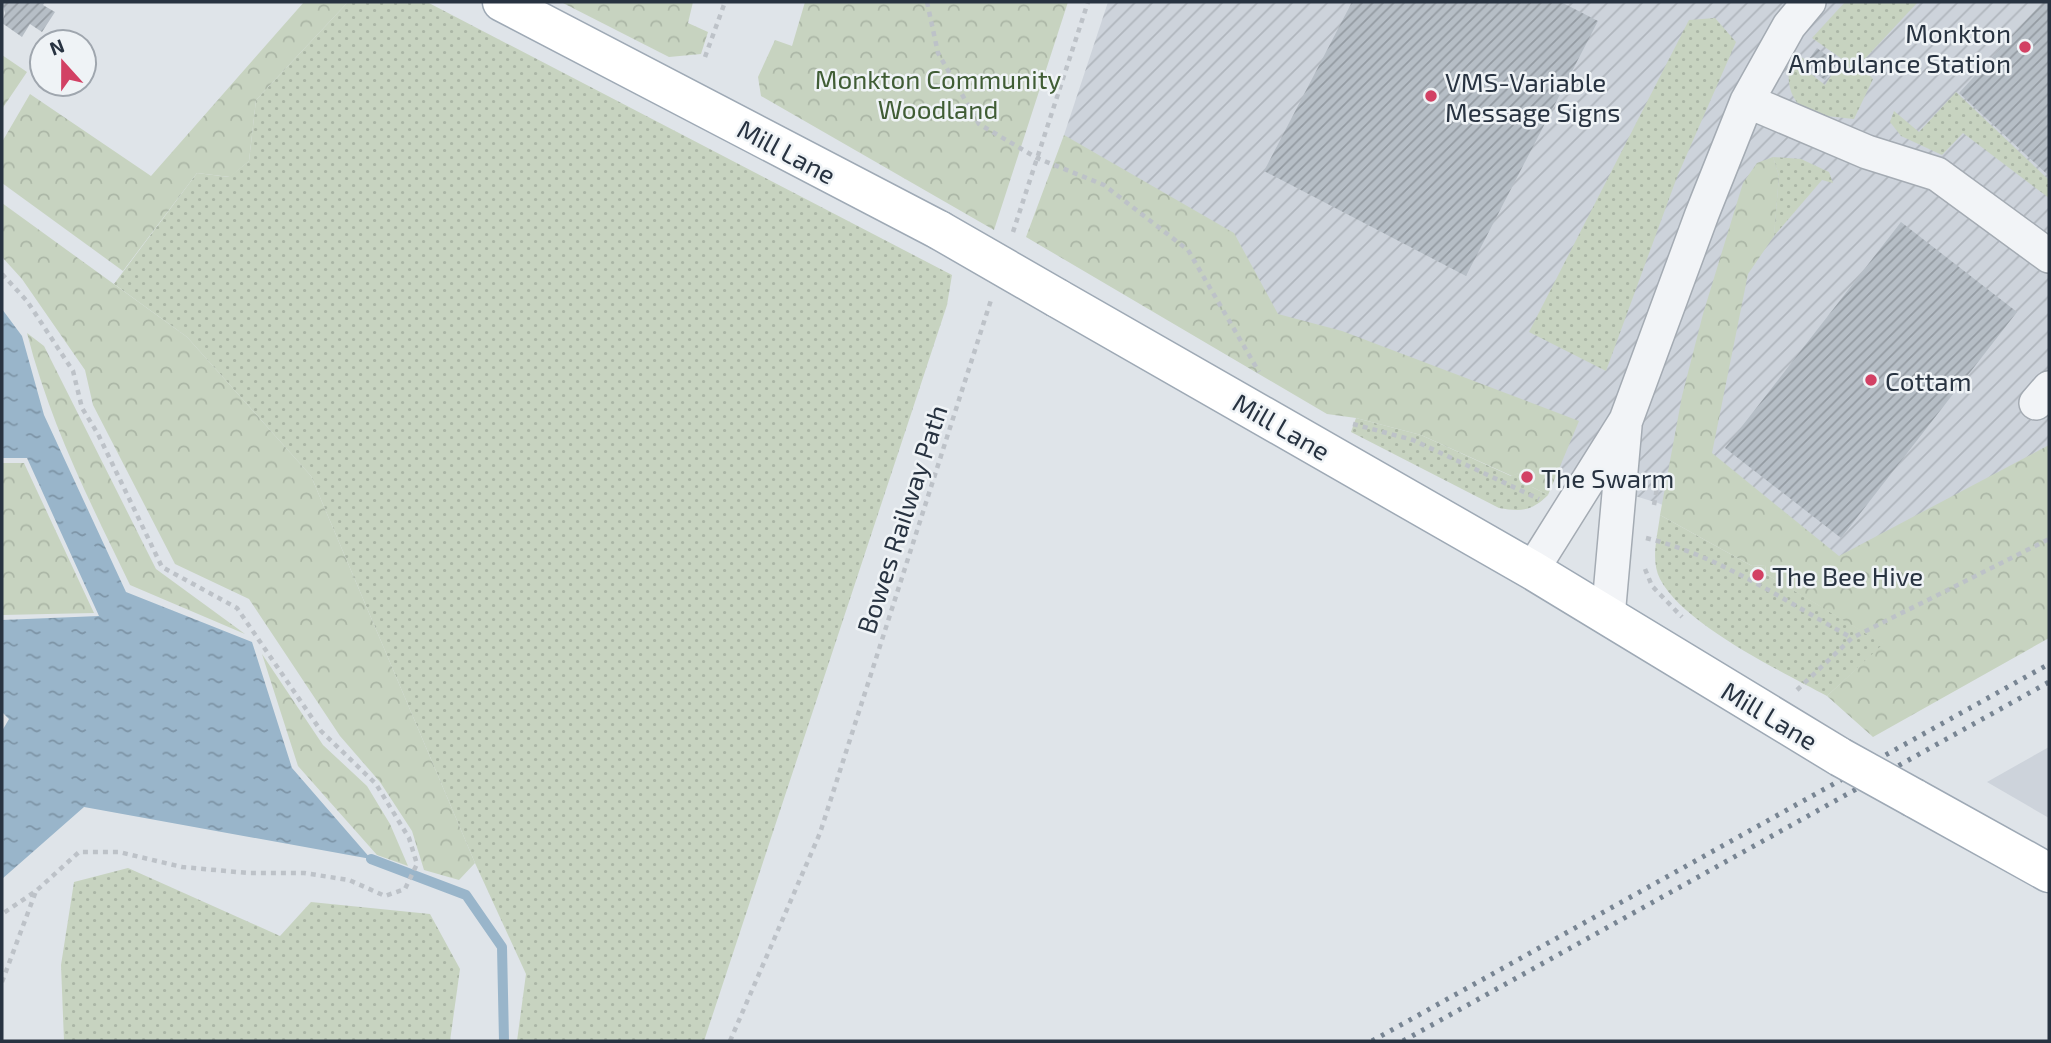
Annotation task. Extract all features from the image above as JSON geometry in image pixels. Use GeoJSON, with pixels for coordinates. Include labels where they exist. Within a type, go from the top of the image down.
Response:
{"type":"FeatureCollection","features":[{"type":"Feature","properties":{"kind":"main road","name":"Mill Lane"},"geometry":{"type":"LineString","coordinates":[[502,2],[939,230],[1532,570],[1840,757],[2049,873]]}},
{"type":"Feature","properties":{"kind":"street"},"geometry":{"type":"LineString","coordinates":[[1532,570],[1626,421],[1702,214],[1747,101],[1790,26],[1809,2]]}},
{"type":"Feature","properties":{"kind":"street"},"geometry":{"type":"LineString","coordinates":[[1747,101],[1867,152],[1937,174],[2049,256]]}},
{"type":"Feature","properties":{"kind":"street"},"geometry":{"type":"LineString","coordinates":[[1608,617],[1626,421]]}},
{"type":"Feature","properties":{"kind":"path"},"geometry":{"type":"LineString","coordinates":[[705,57],[725,2]]}},
{"type":"Feature","properties":{"kind":"path"},"geometry":{"type":"LineString","coordinates":[[927,2],[938,53],[979,124],[1037,158],[1104,184],[1188,250],[1269,388],[1257,411]]}},
{"type":"Feature","properties":{"kind":"path"},"geometry":{"type":"LineString","coordinates":[[1012,237],[1088,2]]}},
{"type":"Feature","properties":{"kind":"path"},"geometry":{"type":"LineString","coordinates":[[2,274],[27,301],[72,371],[82,408],[98,433],[162,567],[237,608],[321,732],[376,784],[409,838],[417,864],[405,889],[385,896],[349,880],[304,873],[247,873],[183,867],[119,852],[79,852],[36,891],[2,914]]}},
{"type":"Feature","properties":{"kind":"path","name":"Bowes Railway Path"},"geometry":{"type":"LineString","coordinates":[[730,1041],[820,833],[995,290]]}},
{"type":"Feature","properties":{"kind":"path"},"geometry":{"type":"LineString","coordinates":[[1348,423],[1413,440],[1551,505]]}},
{"type":"Feature","properties":{"kind":"path"},"geometry":{"type":"LineString","coordinates":[[1652,514],[1657,488]]}},
{"type":"Feature","properties":{"kind":"path"},"geometry":{"type":"LineString","coordinates":[[1646,552],[1650,526]]}},
{"type":"Feature","properties":{"kind":"path"},"geometry":{"type":"LineString","coordinates":[[1647,539],[1673,544],[1704,556],[1852,638]]}},
{"type":"Feature","properties":{"kind":"path"},"geometry":{"type":"LineString","coordinates":[[1771,714],[1852,638],[2049,539]]}},
{"type":"Feature","properties":{"kind":"path"},"geometry":{"type":"LineString","coordinates":[[1644,566],[1651,586],[1686,621]]}},
{"type":"Feature","properties":{"kind":"path"},"geometry":{"type":"LineString","coordinates":[[2,982],[36,891]]}},
{"type":"Feature","properties":{"kind":"shaded area"},"geometry":{"type":"Polygon","coordinates":[[[1108,2],[2049,2],[2049,532],[1873,620],[1727,533],[1658,503],[1546,469],[1355,390],[1064,135],[1108,2]]]}},
{"type":"Feature","properties":{"kind":"shaded area"},"geometry":{"type":"Polygon","coordinates":[[[2049,747],[2049,818],[1987,782],[2049,747]]]}},
{"type":"Feature","properties":{"kind":"green space"},"geometry":{"type":"Polygon","coordinates":[[[304,2],[348,2],[256,100],[249,161],[230,177],[197,173],[123,271],[2,183],[2,142],[28,97],[36,98],[151,176],[304,2]]]}},
{"type":"Feature","properties":{"kind":"green space"},"geometry":{"type":"Polygon","coordinates":[[[348,2],[427,2],[952,275],[947,305],[704,1041],[517,1041],[526,974],[475,863],[311,476],[187,337],[114,284],[197,173],[229,177],[249,161],[256,100],[348,2]]]}},
{"type":"Feature","properties":{"kind":"green space"},"geometry":{"type":"Polygon","coordinates":[[[561,2],[693,2],[688,23],[708,32],[701,54],[669,57],[561,2]]]}},
{"type":"Feature","properties":{"kind":"green space","name":"Monkton Community Woodland"},"geometry":{"type":"Polygon","coordinates":[[[805,2],[1068,2],[994,230],[761,96],[758,77],[775,40],[792,46],[805,2]]]}},
{"type":"Feature","properties":{"kind":"green space"},"geometry":{"type":"Polygon","coordinates":[[[1845,2],[1918,2],[1860,64],[1873,79],[1854,119],[1826,116],[1824,121],[1804,110],[1792,94],[1789,85],[1790,64],[1794,52],[1804,59],[1802,67],[1825,85],[1842,59],[1812,38],[1845,2]]]}},
{"type":"Feature","properties":{"kind":"green space"},"geometry":{"type":"Polygon","coordinates":[[[1715,18],[1736,42],[1677,177],[1606,371],[1529,332],[1689,20],[1715,18]]]}},
{"type":"Feature","properties":{"kind":"green space"},"geometry":{"type":"Polygon","coordinates":[[[2,55],[27,72],[2,109],[2,55]]]}},
{"type":"Feature","properties":{"kind":"green space"},"geometry":{"type":"Polygon","coordinates":[[[1956,92],[2049,180],[2049,198],[1963,133],[1942,155],[1901,136],[1890,122],[1894,111],[1919,132],[1956,92]]]}},
{"type":"Feature","properties":{"kind":"green space"},"geometry":{"type":"Polygon","coordinates":[[[1064,135],[1234,233],[1278,314],[1342,331],[1579,421],[1548,495],[1532,487],[1532,472],[1528,469],[1512,476],[1421,435],[1356,418],[1327,414],[1026,237],[1064,135]]]}},
{"type":"Feature","properties":{"kind":"green space"},"geometry":{"type":"Polygon","coordinates":[[[1773,157],[1801,159],[1829,172],[1833,183],[1822,180],[1774,236],[1779,176],[1773,157]]]}},
{"type":"Feature","properties":{"kind":"green space"},"geometry":{"type":"Polygon","coordinates":[[[1773,157],[1779,176],[1774,236],[1748,274],[1712,453],[1839,556],[2049,445],[2049,638],[1873,737],[1827,696],[1883,644],[1766,574],[1765,565],[1752,566],[1660,515],[1682,396],[1703,314],[1743,183],[1757,163],[1773,157]]]}},
{"type":"Feature","properties":{"kind":"green space"},"geometry":{"type":"Polygon","coordinates":[[[2,203],[187,337],[311,476],[475,863],[459,880],[424,870],[412,831],[380,782],[340,736],[249,599],[175,564],[93,405],[85,370],[22,279],[2,257],[2,203]]]}},
{"type":"Feature","properties":{"kind":"green space"},"geometry":{"type":"Polygon","coordinates":[[[27,333],[44,346],[156,569],[245,634],[130,585],[59,431],[27,333]]]}},
{"type":"Feature","properties":{"kind":"green space"},"geometry":{"type":"Polygon","coordinates":[[[1356,418],[1421,435],[1511,476],[1528,469],[1532,472],[1532,487],[1548,495],[1526,509],[1499,508],[1351,432],[1356,418]]]}},
{"type":"Feature","properties":{"kind":"green space"},"geometry":{"type":"Polygon","coordinates":[[[2,463],[24,463],[94,613],[2,615],[2,463]]]}},
{"type":"Feature","properties":{"kind":"green space"},"geometry":{"type":"Polygon","coordinates":[[[1660,515],[1752,566],[1765,565],[1766,574],[1884,644],[1827,696],[1760,660],[1711,630],[1690,613],[1672,596],[1660,579],[1655,555],[1660,515]]]}},
{"type":"Feature","properties":{"kind":"green space"},"geometry":{"type":"Polygon","coordinates":[[[262,654],[323,745],[367,786],[390,824],[408,866],[377,855],[298,766],[262,654]]]}},
{"type":"Feature","properties":{"kind":"green space"},"geometry":{"type":"Polygon","coordinates":[[[128,868],[280,936],[311,902],[430,914],[460,969],[450,1041],[64,1041],[61,965],[74,882],[128,868]]]}},
{"type":"Feature","properties":{"kind":"water"},"geometry":{"type":"Polygon","coordinates":[[[2,309],[22,336],[44,415],[126,592],[252,642],[292,768],[371,859],[84,807],[2,879],[2,731],[9,719],[2,712],[2,620],[99,616],[27,458],[2,458],[2,309]]]}},
{"type":"Feature","properties":{"kind":"building"},"geometry":{"type":"Polygon","coordinates":[[[2,2],[45,2],[43,5],[55,12],[45,28],[36,28],[30,24],[22,37],[2,23],[5,13],[2,2]]]}},
{"type":"Feature","properties":{"kind":"building","name":"VMS-Variable Message Signs"},"geometry":{"type":"Polygon","coordinates":[[[1352,2],[1561,2],[1598,21],[1466,276],[1264,171],[1352,2]]]}},
{"type":"Feature","properties":{"kind":"building","name":"Monkton Ambulance Station"},"geometry":{"type":"Polygon","coordinates":[[[2043,2],[2049,2],[2049,176],[1959,93],[2043,2]]]}},
{"type":"Feature","properties":{"kind":"building"},"geometry":{"type":"Polygon","coordinates":[[[1817,48],[1837,63],[1825,80],[1804,66],[1817,48]]]}},
{"type":"Feature","properties":{"kind":"building","name":"Cottam"},"geometry":{"type":"Polygon","coordinates":[[[1901,222],[2017,312],[1841,538],[1725,448],[1901,222]]]}},
{"type":"Feature","properties":{"kind":"waterway"},"geometry":{"type":"LineString","coordinates":[[371,859],[466,895],[502,947],[504,1041]]}},
{"type":"Feature","properties":{"kind":"railway"},"geometry":{"type":"LineString","coordinates":[[1372,1041],[2049,664]]}},
{"type":"Feature","properties":{"kind":"railway"},"geometry":{"type":"LineString","coordinates":[[1403,1041],[2049,682]]}},
{"type":"Feature","properties":{"kind":"place","name":"Monkton Ambulance Station"},"geometry":{"type":"Point","coordinates":[2025,47]}},
{"type":"Feature","properties":{"kind":"place","name":"VMS-Variable Message Signs"},"geometry":{"type":"Point","coordinates":[1431,96]}},
{"type":"Feature","properties":{"kind":"place","name":"Cottam"},"geometry":{"type":"Point","coordinates":[1871,380]}},
{"type":"Feature","properties":{"kind":"place","name":"The Swarm"},"geometry":{"type":"Point","coordinates":[1527,477]}},
{"type":"Feature","properties":{"kind":"place","name":"The Bee Hive"},"geometry":{"type":"Point","coordinates":[1758,575]}}]}
